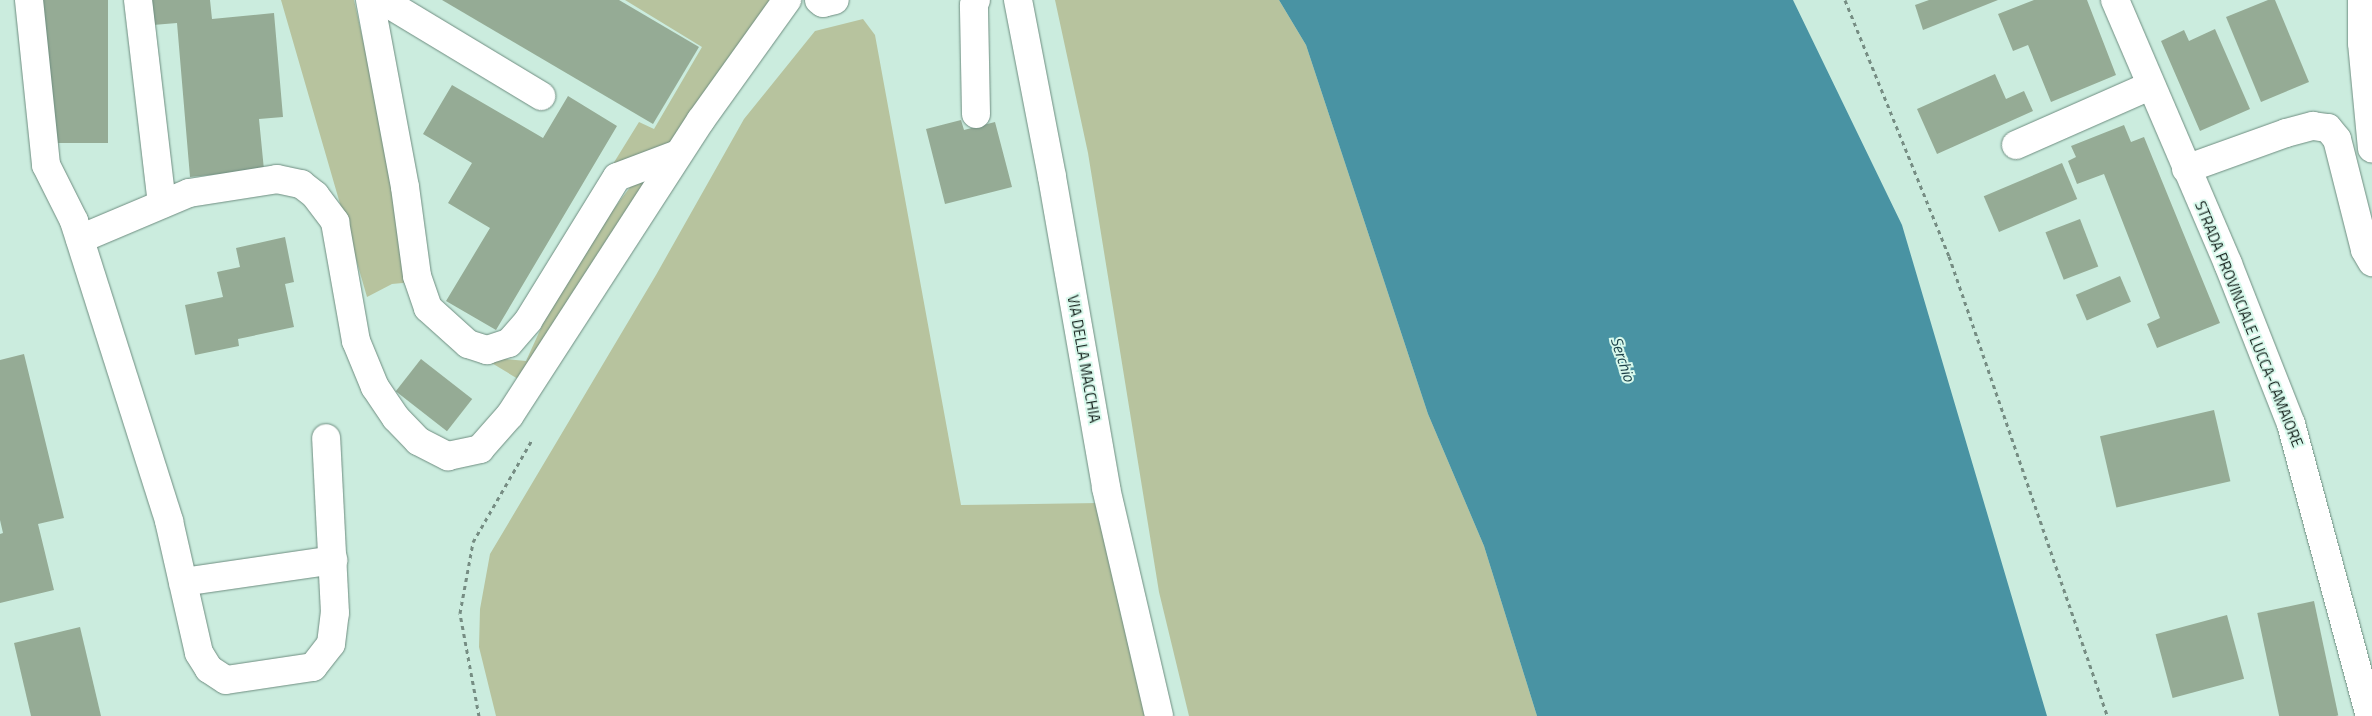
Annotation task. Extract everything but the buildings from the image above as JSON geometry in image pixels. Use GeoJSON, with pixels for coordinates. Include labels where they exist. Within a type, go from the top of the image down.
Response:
{"type":"FeatureCollection","features":[{"type":"Feature","properties":{"kind":"main road"},"geometry":{"type":"LineString","coordinates":[[30,0],[46,164],[74,221],[169,521],[199,653],[209,668],[226,680],[313,667],[331,644],[335,613],[326,438]]}},
{"type":"Feature","properties":{"kind":"main road"},"geometry":{"type":"LineString","coordinates":[[138,0],[162,204]]}},
{"type":"Feature","properties":{"kind":"main road"},"geometry":{"type":"LineString","coordinates":[[370,0],[405,187],[417,276],[428,308],[468,344],[487,350],[509,343],[528,321],[617,177],[678,154]]}},
{"type":"Feature","properties":{"kind":"main road"},"geometry":{"type":"LineString","coordinates":[[382,0],[541,96]]}},
{"type":"Feature","properties":{"kind":"main road"},"geometry":{"type":"LineString","coordinates":[[80,239],[189,193],[277,179],[301,184],[315,194],[335,222],[356,341],[375,387],[396,418],[418,441],[448,456],[480,449],[510,415],[678,154],[787,0]]}},
{"type":"Feature","properties":{"kind":"main road"},"geometry":{"type":"LineString","coordinates":[[819,0],[823,3],[835,0]]}},
{"type":"Feature","properties":{"kind":"main road"},"geometry":{"type":"LineString","coordinates":[[976,0],[974,5],[976,114]]}},
{"type":"Feature","properties":{"kind":"main road","name":"VIA DELLA MACCHIA"},"geometry":{"type":"LineString","coordinates":[[1018,0],[1052,177],[1106,488],[1159,716]]}},
{"type":"Feature","properties":{"kind":"main road","name":"STRADA PROVINCIALE LUCCA-CAMAIORE"},"geometry":{"type":"LineString","coordinates":[[2115,0],[2150,86],[2228,264],[2291,424],[2370,716]]}},
{"type":"Feature","properties":{"kind":"main road"},"geometry":{"type":"LineString","coordinates":[[2362,0],[2362,43],[2372,149]]}},
{"type":"Feature","properties":{"kind":"main road"},"geometry":{"type":"LineString","coordinates":[[2016,145],[2150,86]]}},
{"type":"Feature","properties":{"kind":"main road"},"geometry":{"type":"LineString","coordinates":[[2186,169],[2286,133],[2313,126],[2328,128],[2337,139],[2365,250],[2372,262]]}},
{"type":"Feature","properties":{"kind":"main road"},"geometry":{"type":"LineString","coordinates":[[183,582],[332,560]]}},
{"type":"Feature","properties":{"kind":"path"},"geometry":{"type":"LineString","coordinates":[[1845,0],[1949,256],[2107,716]]}},
{"type":"Feature","properties":{"kind":"path"},"geometry":{"type":"LineString","coordinates":[[479,715],[460,612],[473,542],[535,435]]}},
{"type":"Feature","properties":{"kind":"green space"},"geometry":{"type":"Polygon","coordinates":[[[281,0],[354,0],[414,268],[413,282],[392,284],[367,297],[281,0]]]}},
{"type":"Feature","properties":{"kind":"green space"},"geometry":{"type":"Polygon","coordinates":[[[625,0],[774,0],[523,382],[490,362],[496,358],[526,361],[567,271],[637,178],[613,164],[639,122],[654,129],[702,47],[625,0]]]}},
{"type":"Feature","properties":{"kind":"green space"},"geometry":{"type":"Polygon","coordinates":[[[1055,0],[1279,0],[1306,45],[1428,414],[1484,546],[1537,716],[1189,716],[1159,592],[1088,153],[1055,0]]]}},
{"type":"Feature","properties":{"kind":"green space"},"geometry":{"type":"Polygon","coordinates":[[[863,19],[875,35],[961,505],[1099,503],[1145,716],[496,716],[479,647],[480,609],[490,554],[656,275],[744,119],[815,31],[863,19]]]}},
{"type":"Feature","properties":{"kind":"water","name":"Serchio"},"geometry":{"type":"Polygon","coordinates":[[[1279,0],[1793,0],[1902,225],[2047,716],[1537,716],[1484,546],[1428,414],[1306,45],[1279,0]]]}}]}
